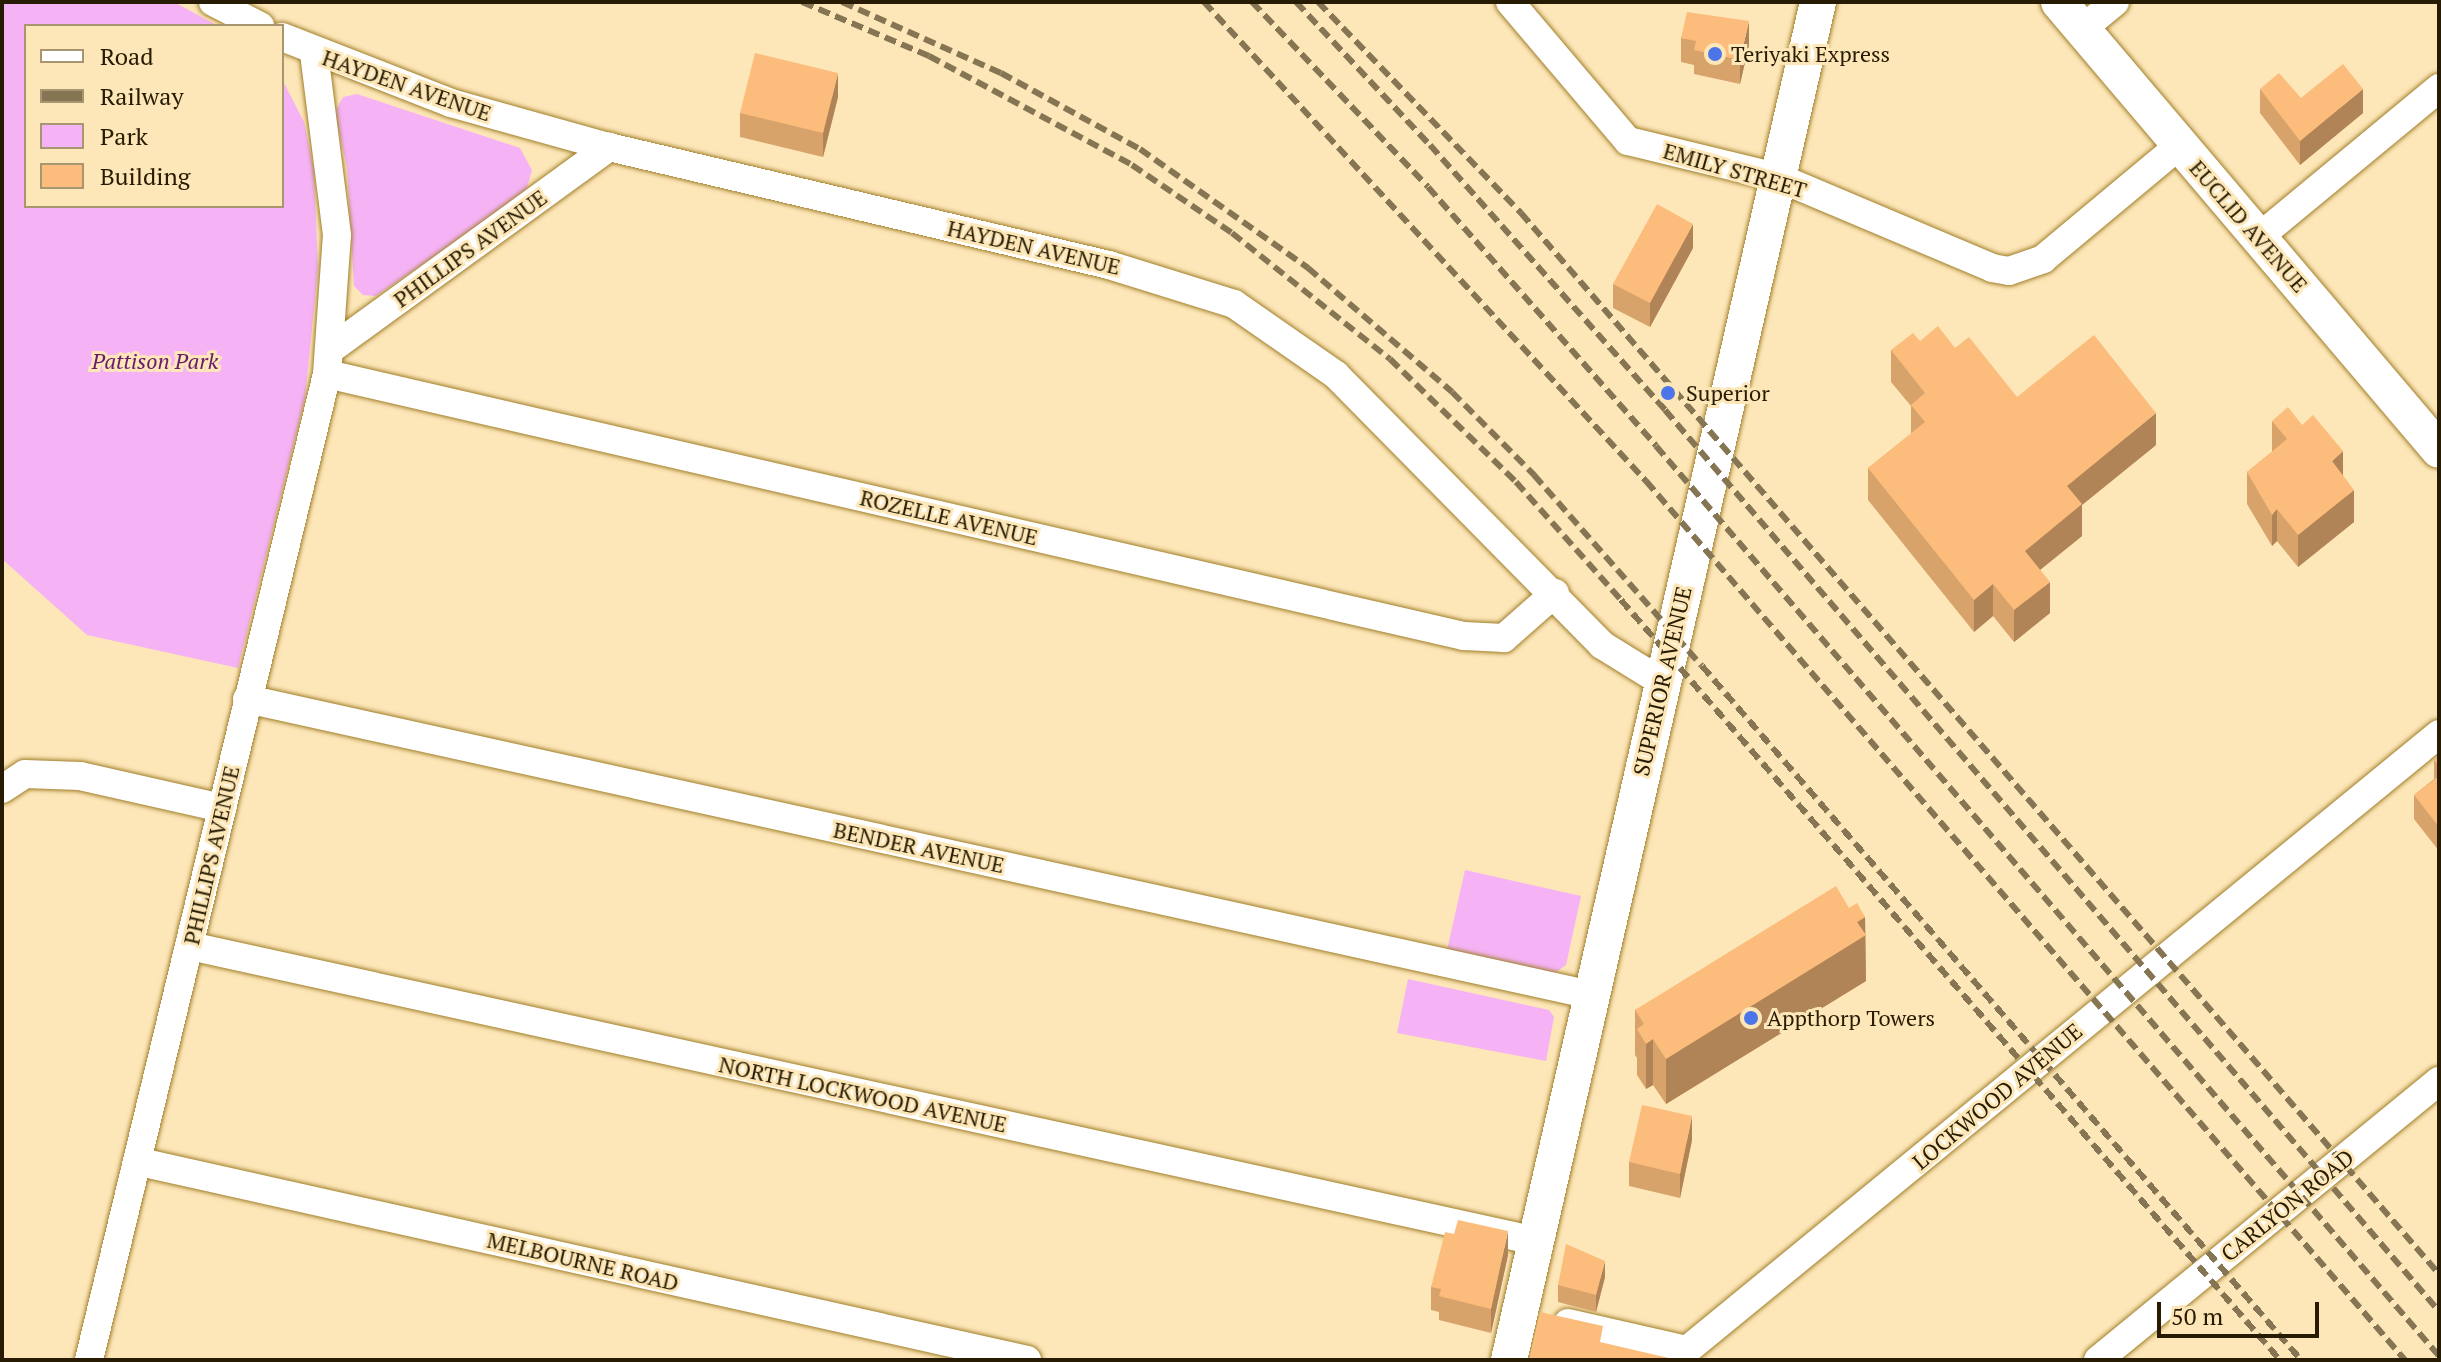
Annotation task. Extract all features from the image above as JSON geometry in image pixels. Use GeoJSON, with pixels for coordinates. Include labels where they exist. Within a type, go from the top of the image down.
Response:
{"type":"FeatureCollection","features":[{"type":"Feature","properties":{"kind":"main road","name":"SUPERIOR AVENUE"},"geometry":{"type":"LineString","coordinates":[[1509,1360],[1818,2]]}},
{"type":"Feature","properties":{"kind":"main road","name":"EUCLID AVENUE"},"geometry":{"type":"LineString","coordinates":[[2059,2],[2439,450]]}},
{"type":"Feature","properties":{"kind":"street"},"geometry":{"type":"LineString","coordinates":[[213,2],[256,24]]}},
{"type":"Feature","properties":{"kind":"street","name":"EMILY STREET"},"geometry":{"type":"LineString","coordinates":[[1510,2],[1618,135],[1777,177],[1976,264],[2009,271],[2043,259],[2180,145]]}},
{"type":"Feature","properties":{"kind":"street"},"geometry":{"type":"LineString","coordinates":[[2081,30],[2115,2]]}},
{"type":"Feature","properties":{"kind":"street","name":"HAYDEN AVENUE"},"geometry":{"type":"LineString","coordinates":[[284,38],[314,54],[451,103],[609,147],[1109,265],[1234,304],[1336,375],[1555,593],[1602,645],[1662,682]]}},
{"type":"Feature","properties":{"kind":"street","name":"PHILLIPS AVENUE"},"geometry":{"type":"LineString","coordinates":[[89,1360],[140,1162],[329,361],[337,235],[314,54]]}},
{"type":"Feature","properties":{"kind":"street"},"geometry":{"type":"LineString","coordinates":[[2259,237],[2439,88]]}},
{"type":"Feature","properties":{"kind":"street","name":"PHILLIPS AVENUE"},"geometry":{"type":"LineString","coordinates":[[329,361],[609,147]]}},
{"type":"Feature","properties":{"kind":"street","name":"ROZELLE AVENUE"},"geometry":{"type":"LineString","coordinates":[[329,361],[1464,636],[1504,638],[1555,593]]}},
{"type":"Feature","properties":{"kind":"street","name":"BENDER AVENUE"},"geometry":{"type":"LineString","coordinates":[[247,699],[1591,995]]}},
{"type":"Feature","properties":{"kind":"street","name":"LOCKWOOD AVENUE"},"geometry":{"type":"LineString","coordinates":[[1521,1312],[1687,1350],[2439,734]]}},
{"type":"Feature","properties":{"kind":"street"},"geometry":{"type":"LineString","coordinates":[[2,789],[25,774],[80,776],[222,808]]}},
{"type":"Feature","properties":{"kind":"street","name":"NORTH LOCKWOOD AVENUE"},"geometry":{"type":"LineString","coordinates":[[190,946],[1536,1241]]}},
{"type":"Feature","properties":{"kind":"street","name":"CARLYON ROAD"},"geometry":{"type":"LineString","coordinates":[[2098,1360],[2439,1081]]}},
{"type":"Feature","properties":{"kind":"street","name":"MELBOURNE ROAD"},"geometry":{"type":"LineString","coordinates":[[140,1162],[1027,1360]]}},
{"type":"Feature","properties":{"kind":"green space","name":"Pattison Park"},"geometry":{"type":"Polygon","coordinates":[[[2,2],[174,2],[214,24],[24,24],[24,208],[284,208],[284,83],[304,122],[314,170],[318,269],[305,398],[238,668],[87,635],[2,559],[2,2]]]}},
{"type":"Feature","properties":{"kind":"green space"},"geometry":{"type":"Polygon","coordinates":[[[357,94],[520,148],[532,170],[525,195],[376,296],[363,295],[354,286],[347,168],[335,112],[343,97],[357,94]]]}},
{"type":"Feature","properties":{"kind":"green space"},"geometry":{"type":"Polygon","coordinates":[[[1465,870],[1581,896],[1566,965],[1553,974],[1447,950],[1465,870]]]}},
{"type":"Feature","properties":{"kind":"green space"},"geometry":{"type":"Polygon","coordinates":[[[1408,979],[1549,1010],[1554,1017],[1546,1061],[1397,1033],[1408,979]]]}},
{"type":"Feature","properties":{"kind":"building"},"geometry":{"type":"Polygon","coordinates":[[[1687,12],[1749,21],[1740,60],[1694,50],[1696,41],[1681,38],[1687,12]]]}},
{"type":"Feature","properties":{"kind":"building"},"geometry":{"type":"Polygon","coordinates":[[[755,53],[838,73],[823,133],[740,113],[755,53]]]}},
{"type":"Feature","properties":{"kind":"building"},"geometry":{"type":"Polygon","coordinates":[[[2343,64],[2363,89],[2300,141],[2260,89],[2279,73],[2301,98],[2343,64]]]}},
{"type":"Feature","properties":{"kind":"building"},"geometry":{"type":"Polygon","coordinates":[[[1657,204],[1693,224],[1650,303],[1613,284],[1657,204]]]}},
{"type":"Feature","properties":{"kind":"building"},"geometry":{"type":"Polygon","coordinates":[[[1938,326],[1955,348],[1969,337],[2017,397],[2094,335],[2156,413],[2067,486],[2082,504],[2025,551],[2050,582],[2014,610],[1993,584],[1974,600],[1868,468],[1925,422],[1911,405],[1925,393],[1891,350],[1913,333],[1920,341],[1938,326]]]}},
{"type":"Feature","properties":{"kind":"building"},"geometry":{"type":"Polygon","coordinates":[[[2288,407],[2302,425],[2313,415],[2343,451],[2332,461],[2354,490],[2298,535],[2277,509],[2272,515],[2247,472],[2287,439],[2272,421],[2288,407]]]}},
{"type":"Feature","properties":{"kind":"building"},"geometry":{"type":"Polygon","coordinates":[[[2439,776],[2439,827],[2414,795],[2439,776]]]}},
{"type":"Feature","properties":{"kind":"building"},"geometry":{"type":"Polygon","coordinates":[[[1836,886],[1849,908],[1857,903],[1865,917],[1857,922],[1866,935],[1666,1059],[1653,1039],[1646,1044],[1637,1029],[1644,1024],[1635,1010],[1836,886]]]}},
{"type":"Feature","properties":{"kind":"building"},"geometry":{"type":"Polygon","coordinates":[[[1642,1105],[1692,1116],[1680,1174],[1629,1162],[1642,1105]]]}},
{"type":"Feature","properties":{"kind":"building"},"geometry":{"type":"Polygon","coordinates":[[[1458,1220],[1508,1231],[1491,1309],[1439,1296],[1441,1289],[1431,1287],[1445,1232],[1454,1234],[1458,1220]]]}},
{"type":"Feature","properties":{"kind":"building"},"geometry":{"type":"Polygon","coordinates":[[[1566,1244],[1605,1261],[1596,1295],[1558,1285],[1566,1244]]]}},
{"type":"Feature","properties":{"kind":"building"},"geometry":{"type":"Polygon","coordinates":[[[1540,1312],[1603,1326],[1600,1342],[1673,1359],[1529,1360],[1540,1312]]]}},
{"type":"Feature","properties":{"kind":"railway"},"geometry":{"type":"LineString","coordinates":[[802,2],[929,56],[1132,165],[1232,233],[1390,359],[1516,482],[1621,600],[2280,1360]]}},
{"type":"Feature","properties":{"kind":"railway"},"geometry":{"type":"LineString","coordinates":[[842,2],[1001,73],[1140,149],[1308,268],[1452,392],[1534,475],[1702,666],[2301,1360]]}},
{"type":"Feature","properties":{"kind":"railway"},"geometry":{"type":"LineString","coordinates":[[1204,2],[1646,481],[2405,1360]]}},
{"type":"Feature","properties":{"kind":"railway"},"geometry":{"type":"LineString","coordinates":[[1252,2],[1428,187],[1656,446],[2439,1356]]}},
{"type":"Feature","properties":{"kind":"railway"},"geometry":{"type":"LineString","coordinates":[[1296,2],[1430,145],[1665,410],[2439,1311]]}},
{"type":"Feature","properties":{"kind":"railway"},"geometry":{"type":"LineString","coordinates":[[1318,2],[1521,213],[2439,1274]]}},
{"type":"Feature","properties":{"kind":"place","name":"Teriyaki Express"},"geometry":{"type":"Point","coordinates":[1715,54]}},
{"type":"Feature","properties":{"kind":"place","name":"Superior"},"geometry":{"type":"Point","coordinates":[1668,393]}},
{"type":"Feature","properties":{"kind":"place","name":"Appthorp Towers"},"geometry":{"type":"Point","coordinates":[1751,1018]}}]}
